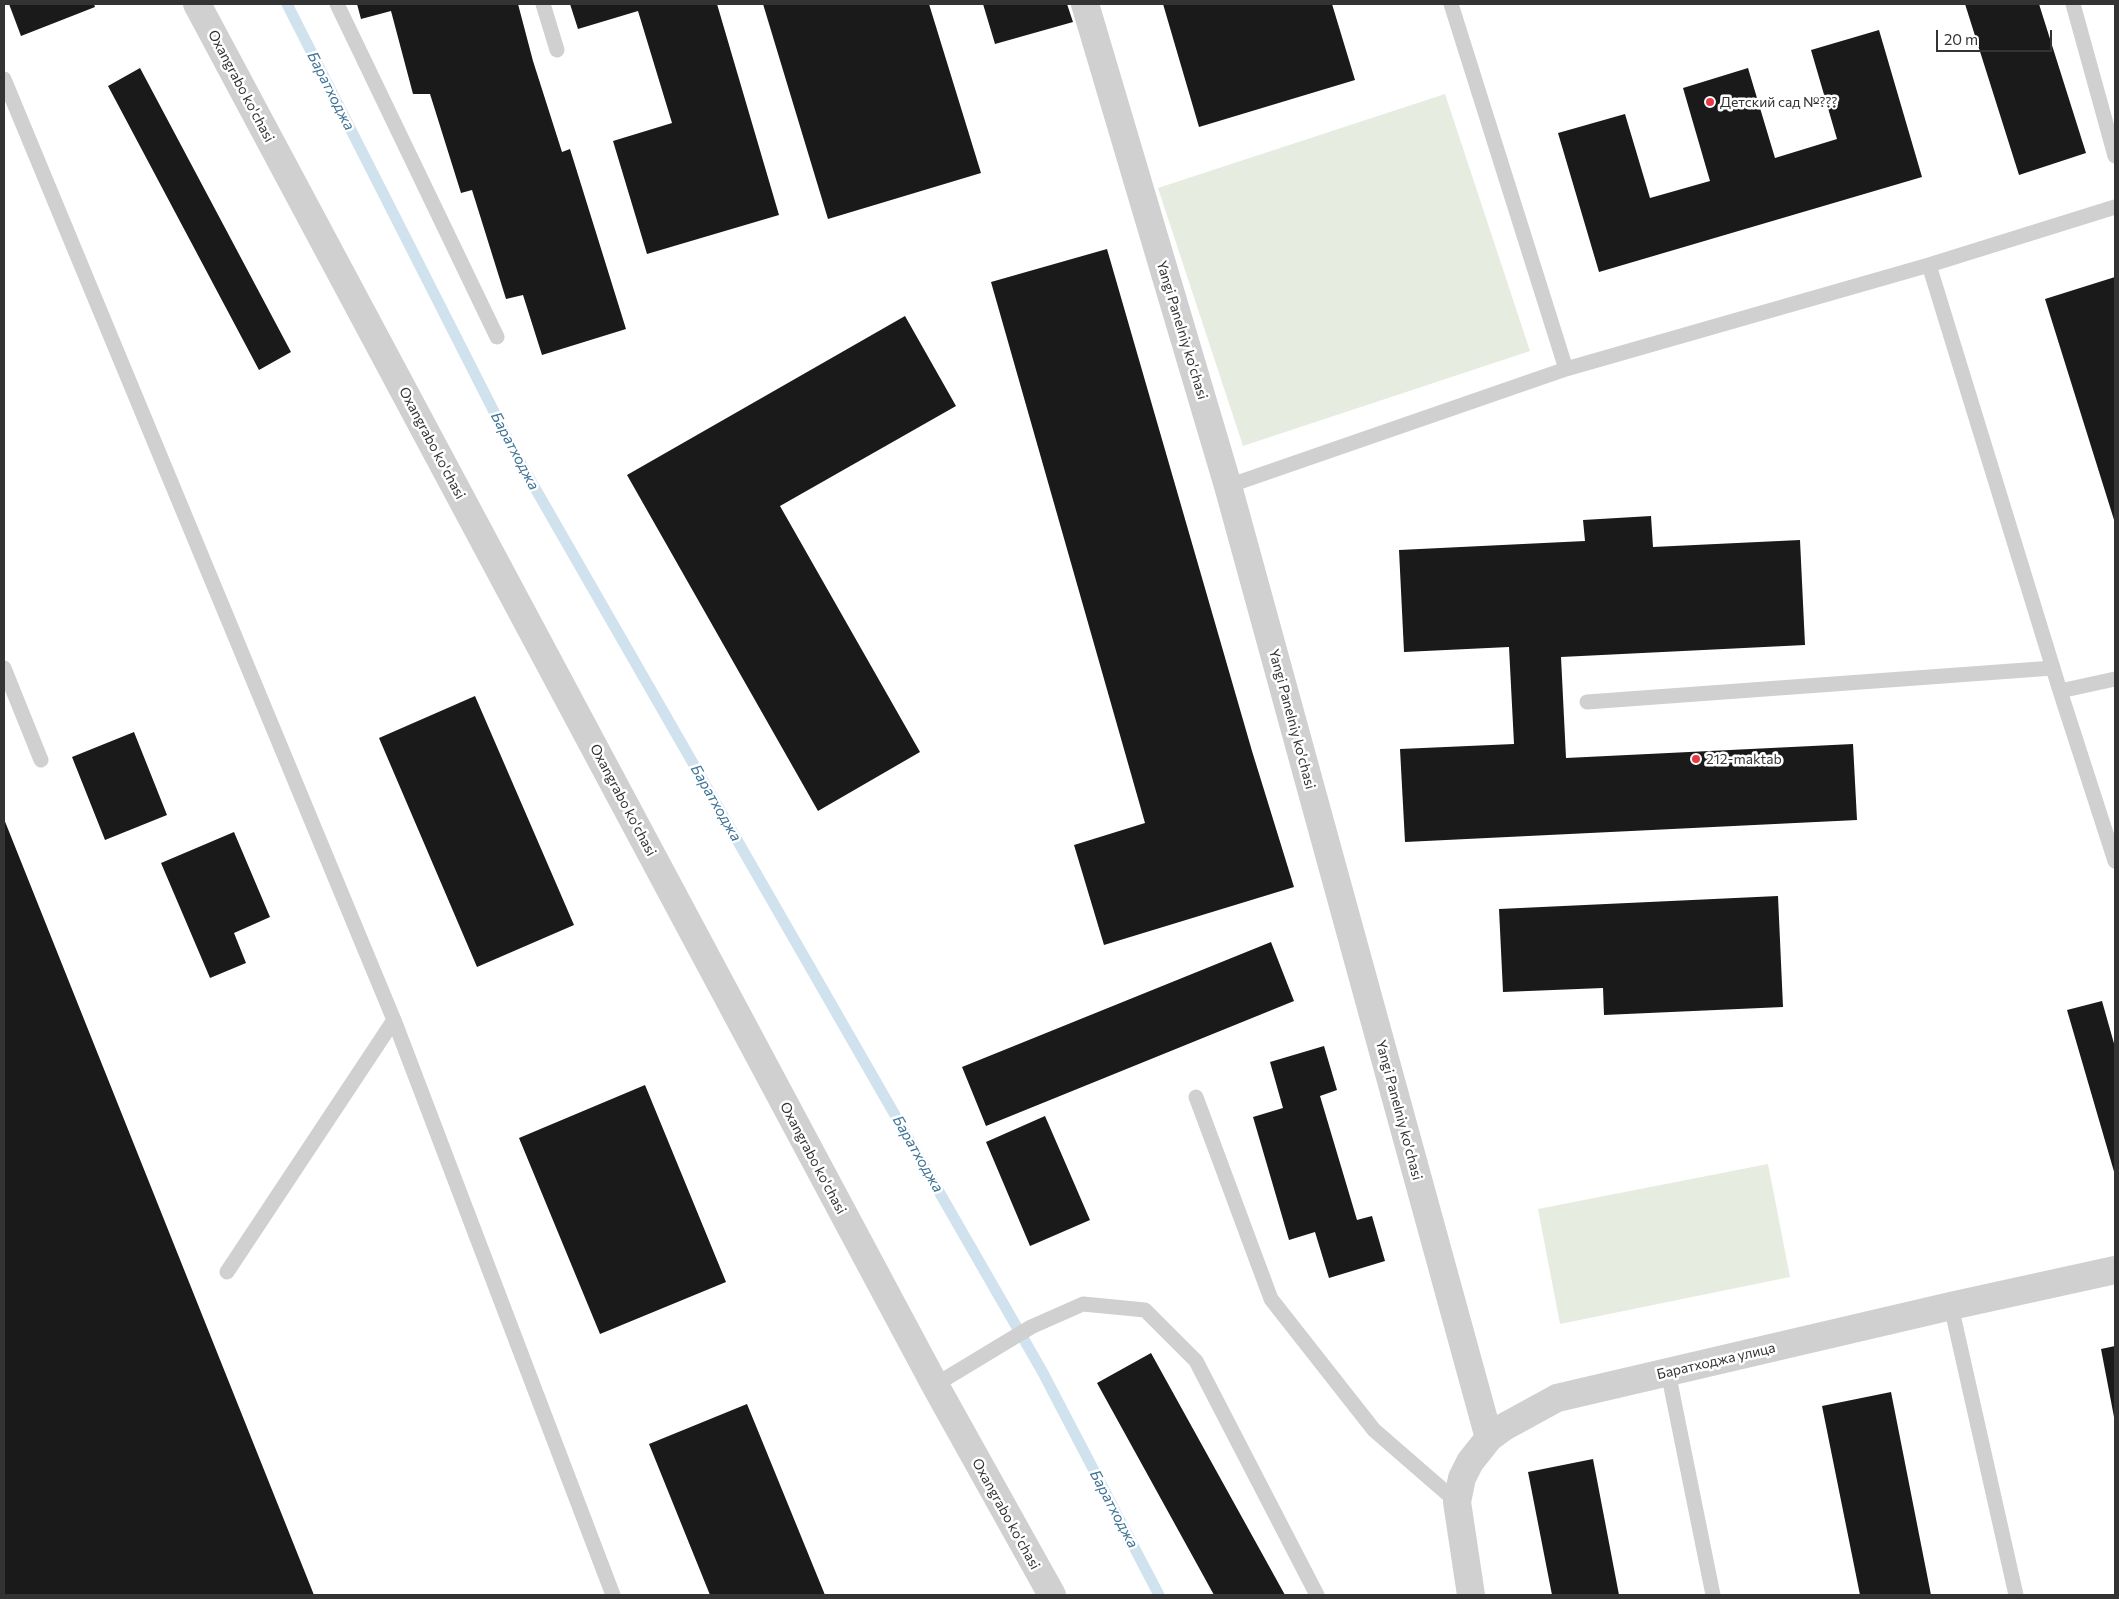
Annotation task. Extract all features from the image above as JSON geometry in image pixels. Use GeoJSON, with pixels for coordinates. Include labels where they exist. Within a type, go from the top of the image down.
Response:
{"type":"FeatureCollection","features":[{"type":"Feature","properties":{"kind":"street","name":"Oxangrabo ko'chasi"},"geometry":{"type":"LineString","coordinates":[[197,4],[935,1385],[1052,1595]]}},
{"type":"Feature","properties":{"kind":"street","name":"Yangi Panelniy ko'chasi"},"geometry":{"type":"LineString","coordinates":[[1085,4],[1228,486],[1489,1438]]}},
{"type":"Feature","properties":{"kind":"street","name":"Баратходжа улица"},"geometry":{"type":"LineString","coordinates":[[1471,1595],[1457,1502],[1462,1478],[1470,1462],[1489,1438],[1504,1427],[1557,1398],[1951,1306],[2115,1270]]}},
{"type":"Feature","properties":{"kind":"lane"},"geometry":{"type":"LineString","coordinates":[[337,4],[497,337]]}},
{"type":"Feature","properties":{"kind":"lane"},"geometry":{"type":"LineString","coordinates":[[543,4],[557,50]]}},
{"type":"Feature","properties":{"kind":"lane"},"geometry":{"type":"LineString","coordinates":[[1451,4],[1566,368]]}},
{"type":"Feature","properties":{"kind":"lane"},"geometry":{"type":"LineString","coordinates":[[2074,4],[2115,156]]}},
{"type":"Feature","properties":{"kind":"lane"},"geometry":{"type":"LineString","coordinates":[[4,79],[394,1020],[613,1595]]}},
{"type":"Feature","properties":{"kind":"lane"},"geometry":{"type":"LineString","coordinates":[[1228,486],[1566,368],[1929,265],[2115,207]]}},
{"type":"Feature","properties":{"kind":"lane"},"geometry":{"type":"LineString","coordinates":[[1929,265],[2060,691],[2115,861]]}},
{"type":"Feature","properties":{"kind":"lane"},"geometry":{"type":"LineString","coordinates":[[4,668],[41,760]]}},
{"type":"Feature","properties":{"kind":"lane"},"geometry":{"type":"LineString","coordinates":[[1587,702],[2053,668]]}},
{"type":"Feature","properties":{"kind":"lane"},"geometry":{"type":"LineString","coordinates":[[2060,691],[2115,679]]}},
{"type":"Feature","properties":{"kind":"lane"},"geometry":{"type":"LineString","coordinates":[[227,1272],[394,1020]]}},
{"type":"Feature","properties":{"kind":"lane"},"geometry":{"type":"LineString","coordinates":[[1196,1097],[1271,1299],[1374,1430],[1457,1502]]}},
{"type":"Feature","properties":{"kind":"lane"},"geometry":{"type":"LineString","coordinates":[[935,1385],[1031,1327],[1083,1304],[1145,1310],[1196,1361],[1317,1595]]}},
{"type":"Feature","properties":{"kind":"lane"},"geometry":{"type":"LineString","coordinates":[[1951,1306],[2016,1595]]}},
{"type":"Feature","properties":{"kind":"lane"},"geometry":{"type":"LineString","coordinates":[[1668,1372],[1713,1595]]}},
{"type":"Feature","properties":{"kind":"shaded area"},"geometry":{"type":"Polygon","coordinates":[[[1445,94],[1530,351],[1243,446],[1158,188],[1445,94]]]}},
{"type":"Feature","properties":{"kind":"shaded area"},"geometry":{"type":"Polygon","coordinates":[[[1768,1164],[1790,1277],[1560,1324],[1538,1209],[1768,1164]]]}},
{"type":"Feature","properties":{"kind":"building"},"geometry":{"type":"Polygon","coordinates":[[[9,4],[94,4],[95,7],[21,36],[9,4]]]}},
{"type":"Feature","properties":{"kind":"building"},"geometry":{"type":"Polygon","coordinates":[[[357,4],[518,4],[533,61],[562,152],[570,149],[626,329],[542,355],[523,295],[506,299],[472,190],[461,193],[430,94],[413,94],[391,11],[361,19],[357,4]]]}},
{"type":"Feature","properties":{"kind":"building"},"geometry":{"type":"Polygon","coordinates":[[[570,4],[717,4],[779,215],[647,254],[613,141],[672,123],[638,11],[578,29],[570,4]]]}},
{"type":"Feature","properties":{"kind":"building"},"geometry":{"type":"Polygon","coordinates":[[[763,4],[929,4],[981,173],[828,219],[763,4]]]}},
{"type":"Feature","properties":{"kind":"building"},"geometry":{"type":"Polygon","coordinates":[[[983,4],[1067,4],[1073,22],[995,44],[983,4]]]}},
{"type":"Feature","properties":{"kind":"building"},"geometry":{"type":"Polygon","coordinates":[[[1163,4],[1332,4],[1355,80],[1199,127],[1163,4]]]}},
{"type":"Feature","properties":{"kind":"building"},"geometry":{"type":"Polygon","coordinates":[[[1965,4],[2039,4],[2086,153],[2019,175],[1965,4]]]}},
{"type":"Feature","properties":{"kind":"building"},"geometry":{"type":"Polygon","coordinates":[[[1879,30],[1922,177],[1599,272],[1558,133],[1625,114],[1650,198],[1710,181],[1683,88],[1748,68],[1775,158],[1837,139],[1811,50],[1879,30]]]}},
{"type":"Feature","properties":{"kind":"building"},"geometry":{"type":"Polygon","coordinates":[[[140,68],[291,352],[259,370],[108,86],[140,68]]]}},
{"type":"Feature","properties":{"kind":"building"},"geometry":{"type":"Polygon","coordinates":[[[1107,249],[1252,751],[1294,887],[1104,945],[1074,845],[1145,823],[991,282],[1107,249]]]}},
{"type":"Feature","properties":{"kind":"building"},"geometry":{"type":"Polygon","coordinates":[[[2115,277],[2115,523],[2045,299],[2115,277]]]}},
{"type":"Feature","properties":{"kind":"building"},"geometry":{"type":"Polygon","coordinates":[[[905,316],[956,406],[780,506],[920,752],[818,811],[627,475],[905,316]]]}},
{"type":"Feature","properties":{"kind":"building"},"geometry":{"type":"Polygon","coordinates":[[[1651,516],[1653,547],[1800,540],[1805,645],[1561,657],[1566,758],[1853,744],[1857,820],[1405,842],[1400,749],[1514,744],[1509,647],[1404,652],[1399,550],[1585,541],[1583,520],[1651,516]]]}},
{"type":"Feature","properties":{"kind":"building"},"geometry":{"type":"Polygon","coordinates":[[[475,696],[574,925],[477,967],[379,738],[475,696]]]}},
{"type":"Feature","properties":{"kind":"building"},"geometry":{"type":"Polygon","coordinates":[[[134,732],[167,815],[105,840],[72,757],[134,732]]]}},
{"type":"Feature","properties":{"kind":"building"},"geometry":{"type":"Polygon","coordinates":[[[4,819],[314,1595],[4,1595],[4,819]]]}},
{"type":"Feature","properties":{"kind":"building"},"geometry":{"type":"Polygon","coordinates":[[[234,832],[270,917],[234,933],[246,963],[210,978],[161,863],[234,832]]]}},
{"type":"Feature","properties":{"kind":"building"},"geometry":{"type":"Polygon","coordinates":[[[1778,896],[1783,1007],[1604,1015],[1603,988],[1503,992],[1499,909],[1778,896]]]}},
{"type":"Feature","properties":{"kind":"building"},"geometry":{"type":"Polygon","coordinates":[[[1271,942],[1294,1001],[986,1126],[962,1067],[1271,942]]]}},
{"type":"Feature","properties":{"kind":"building"},"geometry":{"type":"Polygon","coordinates":[[[2102,1001],[2115,1047],[2115,1175],[2067,1010],[2102,1001]]]}},
{"type":"Feature","properties":{"kind":"building"},"geometry":{"type":"Polygon","coordinates":[[[1324,1046],[1337,1090],[1320,1096],[1357,1220],[1372,1216],[1385,1261],[1329,1278],[1315,1232],[1289,1240],[1253,1117],[1283,1108],[1270,1062],[1324,1046]]]}},
{"type":"Feature","properties":{"kind":"building"},"geometry":{"type":"Polygon","coordinates":[[[645,1085],[726,1282],[600,1334],[519,1138],[645,1085]]]}},
{"type":"Feature","properties":{"kind":"building"},"geometry":{"type":"Polygon","coordinates":[[[1045,1116],[1090,1220],[1030,1246],[986,1142],[1045,1116]]]}},
{"type":"Feature","properties":{"kind":"building"},"geometry":{"type":"Polygon","coordinates":[[[2115,1346],[2115,1417],[2114,1417],[2101,1349],[2115,1346]]]}},
{"type":"Feature","properties":{"kind":"building"},"geometry":{"type":"Polygon","coordinates":[[[1151,1353],[1285,1595],[1214,1595],[1097,1383],[1151,1353]]]}},
{"type":"Feature","properties":{"kind":"building"},"geometry":{"type":"Polygon","coordinates":[[[1891,1392],[1931,1595],[1860,1595],[1822,1406],[1891,1392]]]}},
{"type":"Feature","properties":{"kind":"building"},"geometry":{"type":"Polygon","coordinates":[[[747,1404],[825,1595],[710,1595],[649,1444],[747,1404]]]}},
{"type":"Feature","properties":{"kind":"building"},"geometry":{"type":"Polygon","coordinates":[[[1593,1459],[1619,1595],[1552,1595],[1528,1472],[1593,1459]]]}},
{"type":"Feature","properties":{"kind":"waterway","name":"Баратходжа"},"geometry":{"type":"LineString","coordinates":[[287,4],[516,455],[1042,1371],[1159,1595]]}},
{"type":"Feature","properties":{"kind":"place","name":"Детский сад №???"},"geometry":{"type":"Point","coordinates":[1710,102]}},
{"type":"Feature","properties":{"kind":"place","name":"212-maktab"},"geometry":{"type":"Point","coordinates":[1696,759]}}]}
